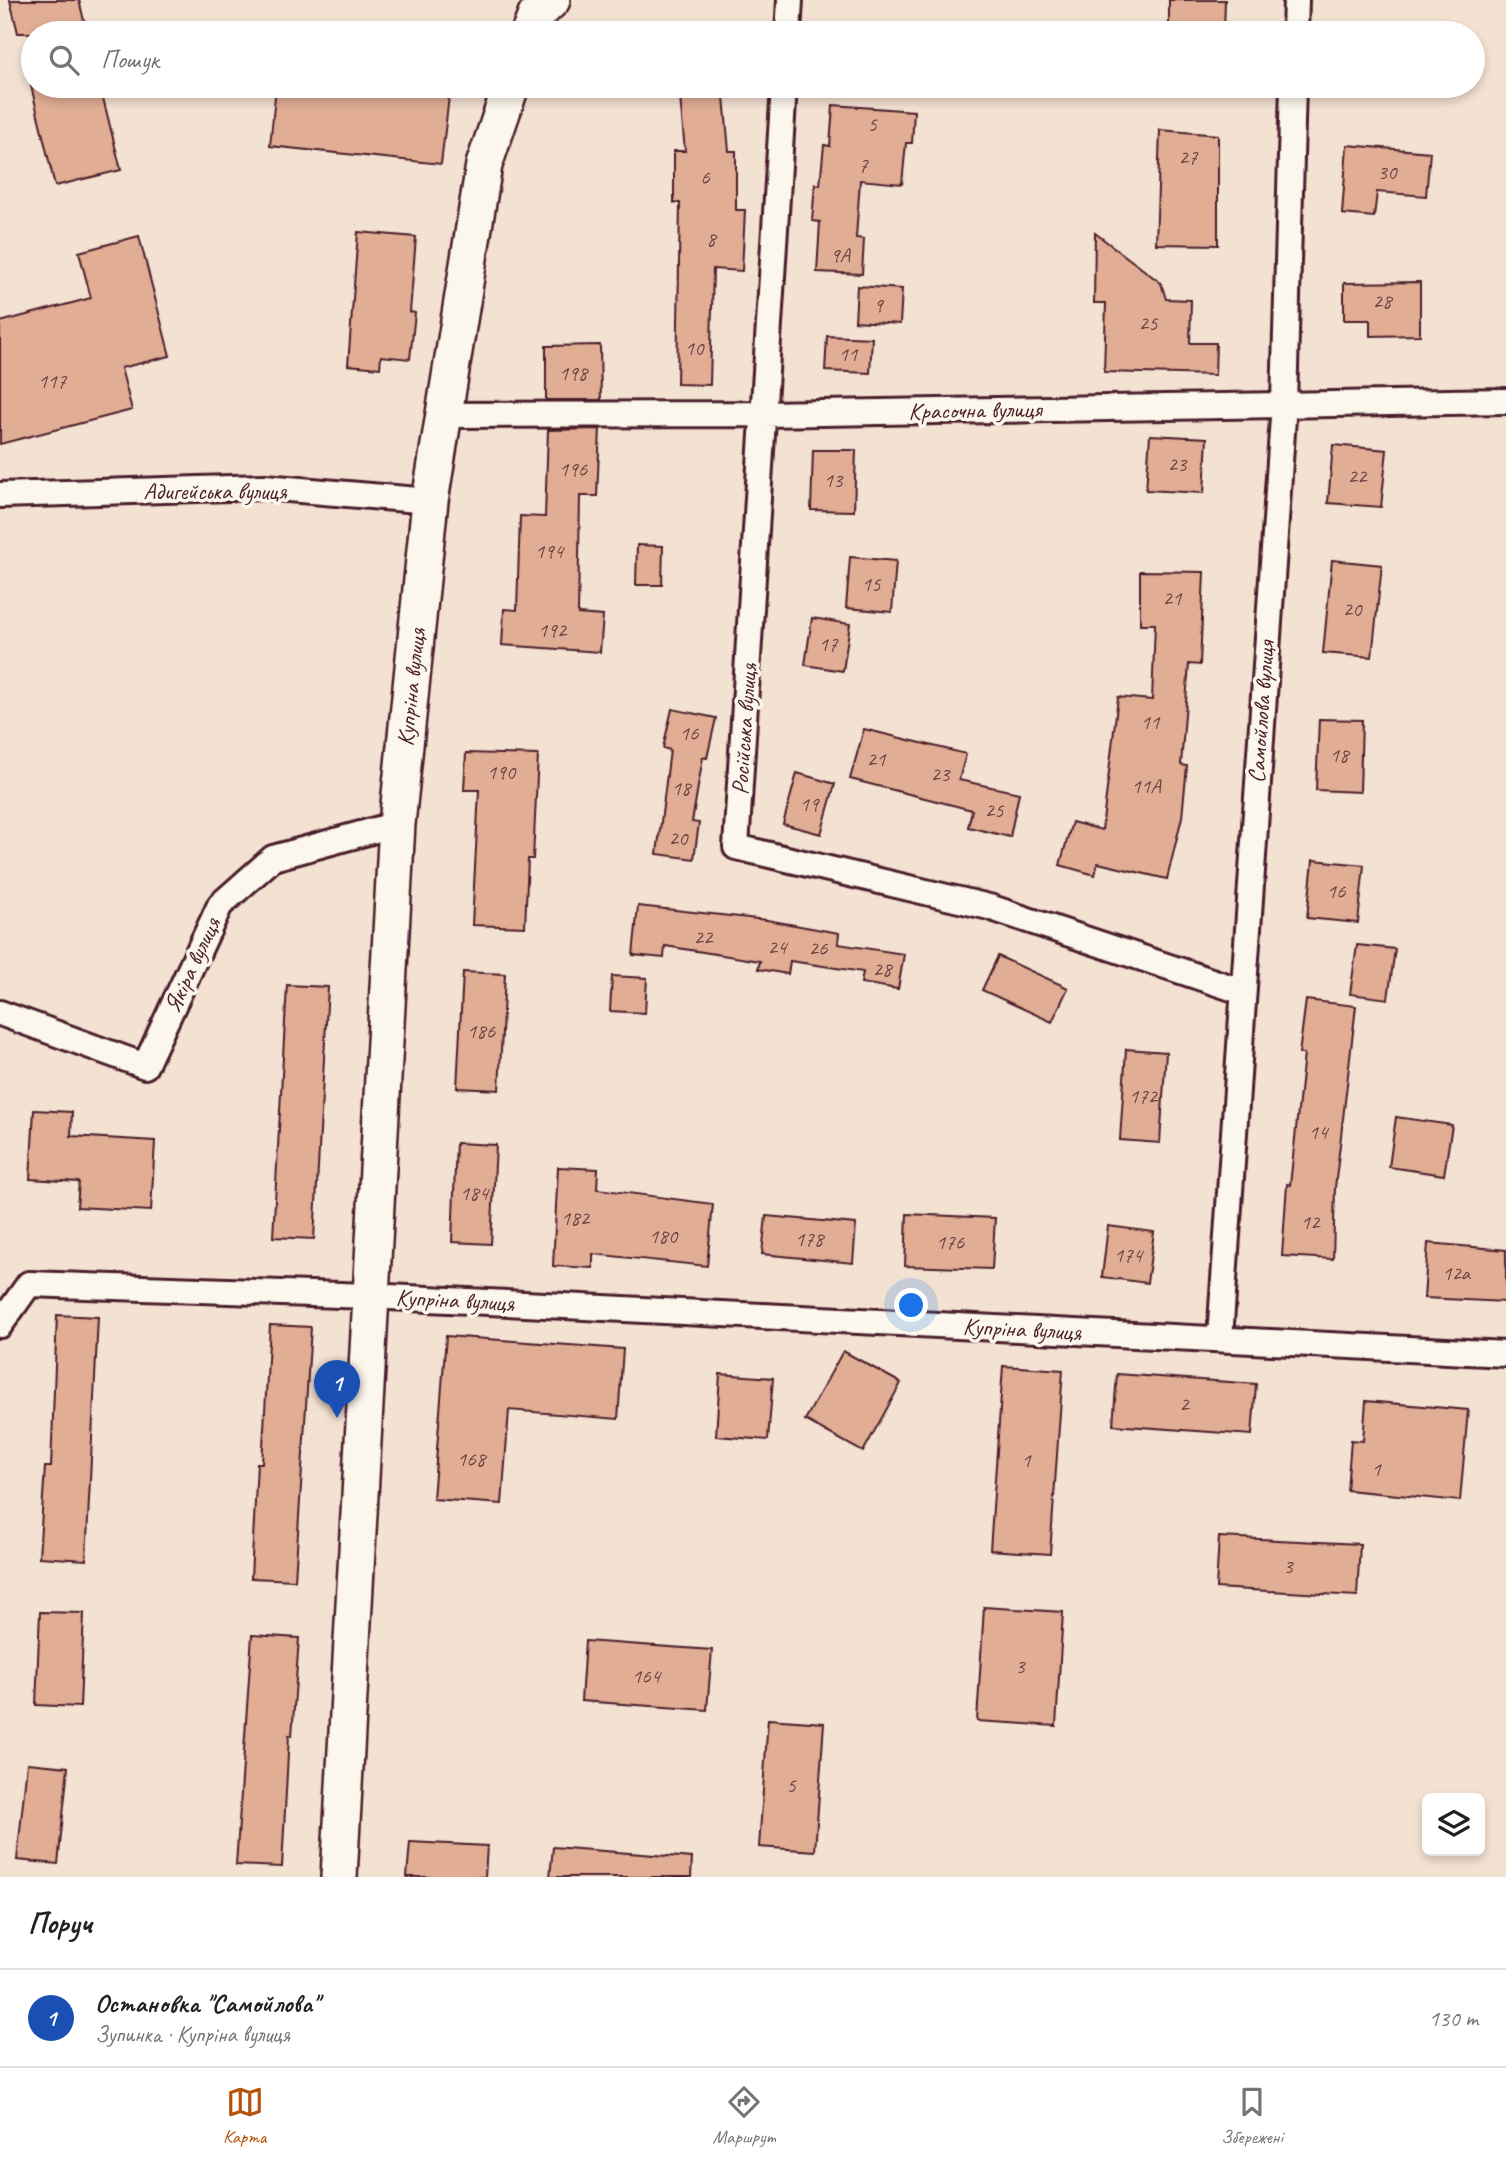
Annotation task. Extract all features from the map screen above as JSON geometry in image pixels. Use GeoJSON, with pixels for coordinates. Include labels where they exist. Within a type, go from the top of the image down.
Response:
{"type":"FeatureCollection","features":[{"type":"Feature","properties":{"kind":"main road"},"geometry":{"type":"LineString","coordinates":[[534,21],[536,15],[552,0]]}},
{"type":"Feature","properties":{"kind":"main road","name":"Купріна вулиця"},"geometry":{"type":"LineString","coordinates":[[339,1877],[397,824],[430,501],[484,165],[507,98]]}},
{"type":"Feature","properties":{"kind":"street"},"geometry":{"type":"LineString","coordinates":[[789,21],[790,0]]}},
{"type":"Feature","properties":{"kind":"street"},"geometry":{"type":"LineString","coordinates":[[1295,21],[1296,0]]}},
{"type":"Feature","properties":{"kind":"street","name":"Російська вулиця"},"geometry":{"type":"LineString","coordinates":[[784,98],[736,848],[989,906],[1241,991]]}},
{"type":"Feature","properties":{"kind":"street","name":"Самойлова вулиця"},"geometry":{"type":"LineString","coordinates":[[1220,1338],[1241,991],[1283,403],[1293,98]]}},
{"type":"Feature","properties":{"kind":"street","name":"Красочна вулиця"},"geometry":{"type":"LineString","coordinates":[[444,415],[764,414],[1506,401]]}},
{"type":"Feature","properties":{"kind":"street","name":"Адигейська вулиця"},"geometry":{"type":"LineString","coordinates":[[0,495],[265,488],[430,501]]}},
{"type":"Feature","properties":{"kind":"street","name":"Якіра вулиця"},"geometry":{"type":"LineString","coordinates":[[0,1013],[145,1066],[220,905],[273,858],[397,824]]}},
{"type":"Feature","properties":{"kind":"street","name":"Купріна вулиця"},"geometry":{"type":"LineString","coordinates":[[0,1325],[29,1284],[369,1296],[1506,1354]]}},
{"type":"Feature","properties":{"kind":"building"},"geometry":{"type":"Polygon","coordinates":[[[10,0],[79,0],[84,21],[21,21],[21,33],[18,33],[10,0]]]}},
{"type":"Feature","properties":{"kind":"building"},"geometry":{"type":"Polygon","coordinates":[[[1169,0],[1225,0],[1224,21],[1169,21],[1169,0]]]}},
{"type":"Feature","properties":{"kind":"building"},"geometry":{"type":"Polygon","coordinates":[[[34,98],[103,98],[121,170],[55,186],[34,98]]]}},
{"type":"Feature","properties":{"kind":"building"},"geometry":{"type":"Polygon","coordinates":[[[275,98],[449,98],[441,164],[270,146],[275,98]]]}},
{"type":"Feature","properties":{"kind":"building"},"geometry":{"type":"Polygon","coordinates":[[[680,98],[724,98],[729,151],[736,151],[736,210],[745,210],[742,271],[713,269],[710,385],[677,384],[680,203],[674,203],[674,151],[685,151],[680,98]]]}},
{"type":"Feature","properties":{"kind":"building"},"geometry":{"type":"Polygon","coordinates":[[[833,105],[914,111],[912,143],[906,143],[902,184],[860,180],[856,238],[864,239],[862,274],[817,272],[820,222],[812,221],[815,184],[820,185],[824,145],[830,146],[833,105]]]}},
{"type":"Feature","properties":{"kind":"building"},"geometry":{"type":"Polygon","coordinates":[[[1160,130],[1218,135],[1218,245],[1156,244],[1160,130]]]}},
{"type":"Feature","properties":{"kind":"building"},"geometry":{"type":"Polygon","coordinates":[[[1347,145],[1430,152],[1426,196],[1377,192],[1374,217],[1342,214],[1347,145]]]}},
{"type":"Feature","properties":{"kind":"building"},"geometry":{"type":"Polygon","coordinates":[[[358,232],[416,237],[410,312],[415,313],[410,359],[381,356],[380,368],[348,365],[358,232]]]}},
{"type":"Feature","properties":{"kind":"building"},"geometry":{"type":"Polygon","coordinates":[[[1095,233],[1161,283],[1166,299],[1191,300],[1190,343],[1216,343],[1215,375],[1104,372],[1106,303],[1094,303],[1095,233]]]}},
{"type":"Feature","properties":{"kind":"building"},"geometry":{"type":"Polygon","coordinates":[[[139,236],[170,356],[121,368],[132,410],[0,444],[0,322],[91,298],[79,252],[139,236]]]}},
{"type":"Feature","properties":{"kind":"building"},"geometry":{"type":"Polygon","coordinates":[[[1420,282],[1420,335],[1370,336],[1370,320],[1344,320],[1344,283],[1420,282]]]}},
{"type":"Feature","properties":{"kind":"building"},"geometry":{"type":"Polygon","coordinates":[[[857,286],[902,289],[900,324],[855,321],[857,286]]]}},
{"type":"Feature","properties":{"kind":"building"},"geometry":{"type":"Polygon","coordinates":[[[827,336],[872,338],[870,373],[825,371],[827,336]]]}},
{"type":"Feature","properties":{"kind":"building"},"geometry":{"type":"Polygon","coordinates":[[[600,345],[601,400],[546,400],[546,346],[600,345]]]}},
{"type":"Feature","properties":{"kind":"building"},"geometry":{"type":"Polygon","coordinates":[[[600,429],[597,496],[580,496],[578,614],[603,616],[600,652],[502,645],[504,609],[517,610],[520,516],[545,517],[548,430],[600,429]]]}},
{"type":"Feature","properties":{"kind":"building"},"geometry":{"type":"Polygon","coordinates":[[[1150,435],[1207,438],[1204,493],[1146,490],[1150,435]]]}},
{"type":"Feature","properties":{"kind":"building"},"geometry":{"type":"Polygon","coordinates":[[[1333,445],[1387,450],[1381,507],[1328,503],[1333,445]]]}},
{"type":"Feature","properties":{"kind":"building"},"geometry":{"type":"Polygon","coordinates":[[[813,450],[856,450],[854,511],[811,510],[813,450]]]}},
{"type":"Feature","properties":{"kind":"building"},"geometry":{"type":"Polygon","coordinates":[[[637,545],[663,546],[662,585],[636,585],[637,545]]]}},
{"type":"Feature","properties":{"kind":"building"},"geometry":{"type":"Polygon","coordinates":[[[850,557],[896,561],[892,612],[846,608],[850,557]]]}},
{"type":"Feature","properties":{"kind":"building"},"geometry":{"type":"Polygon","coordinates":[[[1332,560],[1382,565],[1372,657],[1323,653],[1332,560]]]}},
{"type":"Feature","properties":{"kind":"building"},"geometry":{"type":"Polygon","coordinates":[[[1140,571],[1204,572],[1200,665],[1189,664],[1181,765],[1187,766],[1182,817],[1167,879],[1098,863],[1095,875],[1060,865],[1072,822],[1102,830],[1118,697],[1152,700],[1155,624],[1140,624],[1140,571]]]}},
{"type":"Feature","properties":{"kind":"building"},"geometry":{"type":"Polygon","coordinates":[[[812,618],[850,624],[843,671],[805,665],[812,618]]]}},
{"type":"Feature","properties":{"kind":"building"},"geometry":{"type":"Polygon","coordinates":[[[672,709],[716,718],[707,758],[703,757],[692,822],[699,823],[694,859],[657,854],[670,750],[663,748],[672,709]]]}},
{"type":"Feature","properties":{"kind":"building"},"geometry":{"type":"Polygon","coordinates":[[[1319,719],[1362,720],[1360,792],[1316,790],[1319,719]]]}},
{"type":"Feature","properties":{"kind":"building"},"geometry":{"type":"Polygon","coordinates":[[[864,729],[966,754],[959,780],[1019,793],[1010,837],[968,827],[972,810],[850,779],[864,729]]]}},
{"type":"Feature","properties":{"kind":"building"},"geometry":{"type":"Polygon","coordinates":[[[466,753],[538,755],[533,859],[528,859],[525,927],[472,925],[479,790],[464,790],[466,753]]]}},
{"type":"Feature","properties":{"kind":"building"},"geometry":{"type":"Polygon","coordinates":[[[797,773],[835,784],[821,834],[783,824],[797,773]]]}},
{"type":"Feature","properties":{"kind":"building"},"geometry":{"type":"Polygon","coordinates":[[[1313,860],[1364,865],[1358,923],[1307,918],[1313,860]]]}},
{"type":"Feature","properties":{"kind":"building"},"geometry":{"type":"Polygon","coordinates":[[[638,906],[767,920],[839,933],[838,944],[904,954],[898,989],[861,983],[863,972],[790,961],[788,974],[758,969],[760,961],[665,946],[664,958],[633,955],[638,906]]]}},
{"type":"Feature","properties":{"kind":"building"},"geometry":{"type":"Polygon","coordinates":[[[1357,945],[1395,949],[1388,999],[1350,994],[1357,945]]]}},
{"type":"Feature","properties":{"kind":"building"},"geometry":{"type":"Polygon","coordinates":[[[998,956],[1068,988],[1052,1022],[982,990],[998,956]]]}},
{"type":"Feature","properties":{"kind":"building"},"geometry":{"type":"Polygon","coordinates":[[[463,972],[505,974],[499,1090],[457,1088],[463,972]]]}},
{"type":"Feature","properties":{"kind":"building"},"geometry":{"type":"Polygon","coordinates":[[[612,976],[647,978],[645,1013],[610,1011],[612,976]]]}},
{"type":"Feature","properties":{"kind":"building"},"geometry":{"type":"Polygon","coordinates":[[[287,985],[328,987],[314,1239],[273,1237],[287,985]]]}},
{"type":"Feature","properties":{"kind":"building"},"geometry":{"type":"Polygon","coordinates":[[[1306,1000],[1356,1006],[1335,1188],[1333,1259],[1282,1256],[1287,1184],[1290,1185],[1304,1054],[1299,1054],[1306,1000]]]}},
{"type":"Feature","properties":{"kind":"building"},"geometry":{"type":"Polygon","coordinates":[[[1126,1049],[1166,1052],[1160,1143],[1120,1140],[1126,1049]]]}},
{"type":"Feature","properties":{"kind":"building"},"geometry":{"type":"Polygon","coordinates":[[[34,1110],[72,1112],[71,1136],[155,1141],[151,1211],[77,1207],[79,1182],[30,1179],[34,1110]]]}},
{"type":"Feature","properties":{"kind":"building"},"geometry":{"type":"Polygon","coordinates":[[[1396,1117],[1452,1125],[1444,1175],[1389,1167],[1396,1117]]]}},
{"type":"Feature","properties":{"kind":"building"},"geometry":{"type":"Polygon","coordinates":[[[456,1143],[496,1145],[491,1244],[452,1242],[456,1143]]]}},
{"type":"Feature","properties":{"kind":"building"},"geometry":{"type":"Polygon","coordinates":[[[558,1167],[598,1169],[597,1189],[713,1204],[707,1266],[593,1254],[593,1268],[553,1266],[558,1167]]]}},
{"type":"Feature","properties":{"kind":"building"},"geometry":{"type":"Polygon","coordinates":[[[907,1214],[995,1218],[992,1269],[905,1266],[907,1214]]]}},
{"type":"Feature","properties":{"kind":"building"},"geometry":{"type":"Polygon","coordinates":[[[766,1216],[856,1224],[853,1263],[762,1254],[766,1216]]]}},
{"type":"Feature","properties":{"kind":"building"},"geometry":{"type":"Polygon","coordinates":[[[1108,1226],[1154,1232],[1147,1283],[1102,1277],[1108,1226]]]}},
{"type":"Feature","properties":{"kind":"building"},"geometry":{"type":"Polygon","coordinates":[[[1428,1243],[1506,1250],[1506,1302],[1424,1298],[1428,1243]]]}},
{"type":"Feature","properties":{"kind":"building"},"geometry":{"type":"Polygon","coordinates":[[[57,1315],[98,1317],[86,1560],[39,1557],[45,1467],[51,1467],[57,1315]]]}},
{"type":"Feature","properties":{"kind":"building"},"geometry":{"type":"Polygon","coordinates":[[[270,1325],[311,1327],[295,1580],[251,1578],[257,1463],[262,1463],[270,1325]]]}},
{"type":"Feature","properties":{"kind":"building"},"geometry":{"type":"Polygon","coordinates":[[[446,1336],[623,1349],[618,1419],[509,1410],[502,1504],[433,1499],[446,1336]]]}},
{"type":"Feature","properties":{"kind":"building"},"geometry":{"type":"Polygon","coordinates":[[[843,1351],[901,1383],[863,1452],[805,1420],[843,1351]]]}},
{"type":"Feature","properties":{"kind":"building"},"geometry":{"type":"Polygon","coordinates":[[[1003,1366],[1063,1370],[1050,1554],[990,1550],[1003,1366]]]}},
{"type":"Feature","properties":{"kind":"building"},"geometry":{"type":"Polygon","coordinates":[[[720,1374],[773,1378],[768,1440],[716,1436],[720,1374]]]}},
{"type":"Feature","properties":{"kind":"building"},"geometry":{"type":"Polygon","coordinates":[[[1117,1374],[1256,1384],[1252,1435],[1113,1425],[1117,1374]]]}},
{"type":"Feature","properties":{"kind":"building"},"geometry":{"type":"Polygon","coordinates":[[[1366,1401],[1468,1410],[1460,1501],[1347,1490],[1351,1440],[1363,1441],[1366,1401]]]}},
{"type":"Feature","properties":{"kind":"building"},"geometry":{"type":"Polygon","coordinates":[[[1219,1537],[1360,1544],[1357,1596],[1216,1588],[1219,1537]]]}},
{"type":"Feature","properties":{"kind":"building"},"geometry":{"type":"Polygon","coordinates":[[[984,1607],[1063,1612],[1056,1726],[977,1721],[984,1607]]]}},
{"type":"Feature","properties":{"kind":"building"},"geometry":{"type":"Polygon","coordinates":[[[40,1612],[84,1613],[80,1707],[36,1705],[40,1612]]]}},
{"type":"Feature","properties":{"kind":"building"},"geometry":{"type":"Polygon","coordinates":[[[252,1635],[299,1638],[292,1736],[289,1735],[282,1867],[236,1865],[252,1635]]]}},
{"type":"Feature","properties":{"kind":"building"},"geometry":{"type":"Polygon","coordinates":[[[585,1641],[712,1650],[707,1710],[581,1701],[585,1641]]]}},
{"type":"Feature","properties":{"kind":"building"},"geometry":{"type":"Polygon","coordinates":[[[768,1719],[824,1723],[815,1851],[759,1847],[768,1719]]]}},
{"type":"Feature","properties":{"kind":"building"},"geometry":{"type":"Polygon","coordinates":[[[27,1763],[68,1767],[58,1864],[17,1860],[27,1763]]]}},
{"type":"Feature","properties":{"kind":"building"},"geometry":{"type":"Polygon","coordinates":[[[410,1842],[487,1846],[485,1877],[407,1877],[410,1842]]]}},
{"type":"Feature","properties":{"kind":"building"},"geometry":{"type":"Polygon","coordinates":[[[553,1847],[692,1858],[691,1877],[550,1877],[553,1847]]]}},
{"type":"Feature","properties":{"kind":"place","name":"Остановка \"Самойлова\""},"geometry":{"type":"Point","coordinates":[337,1418]}}]}
